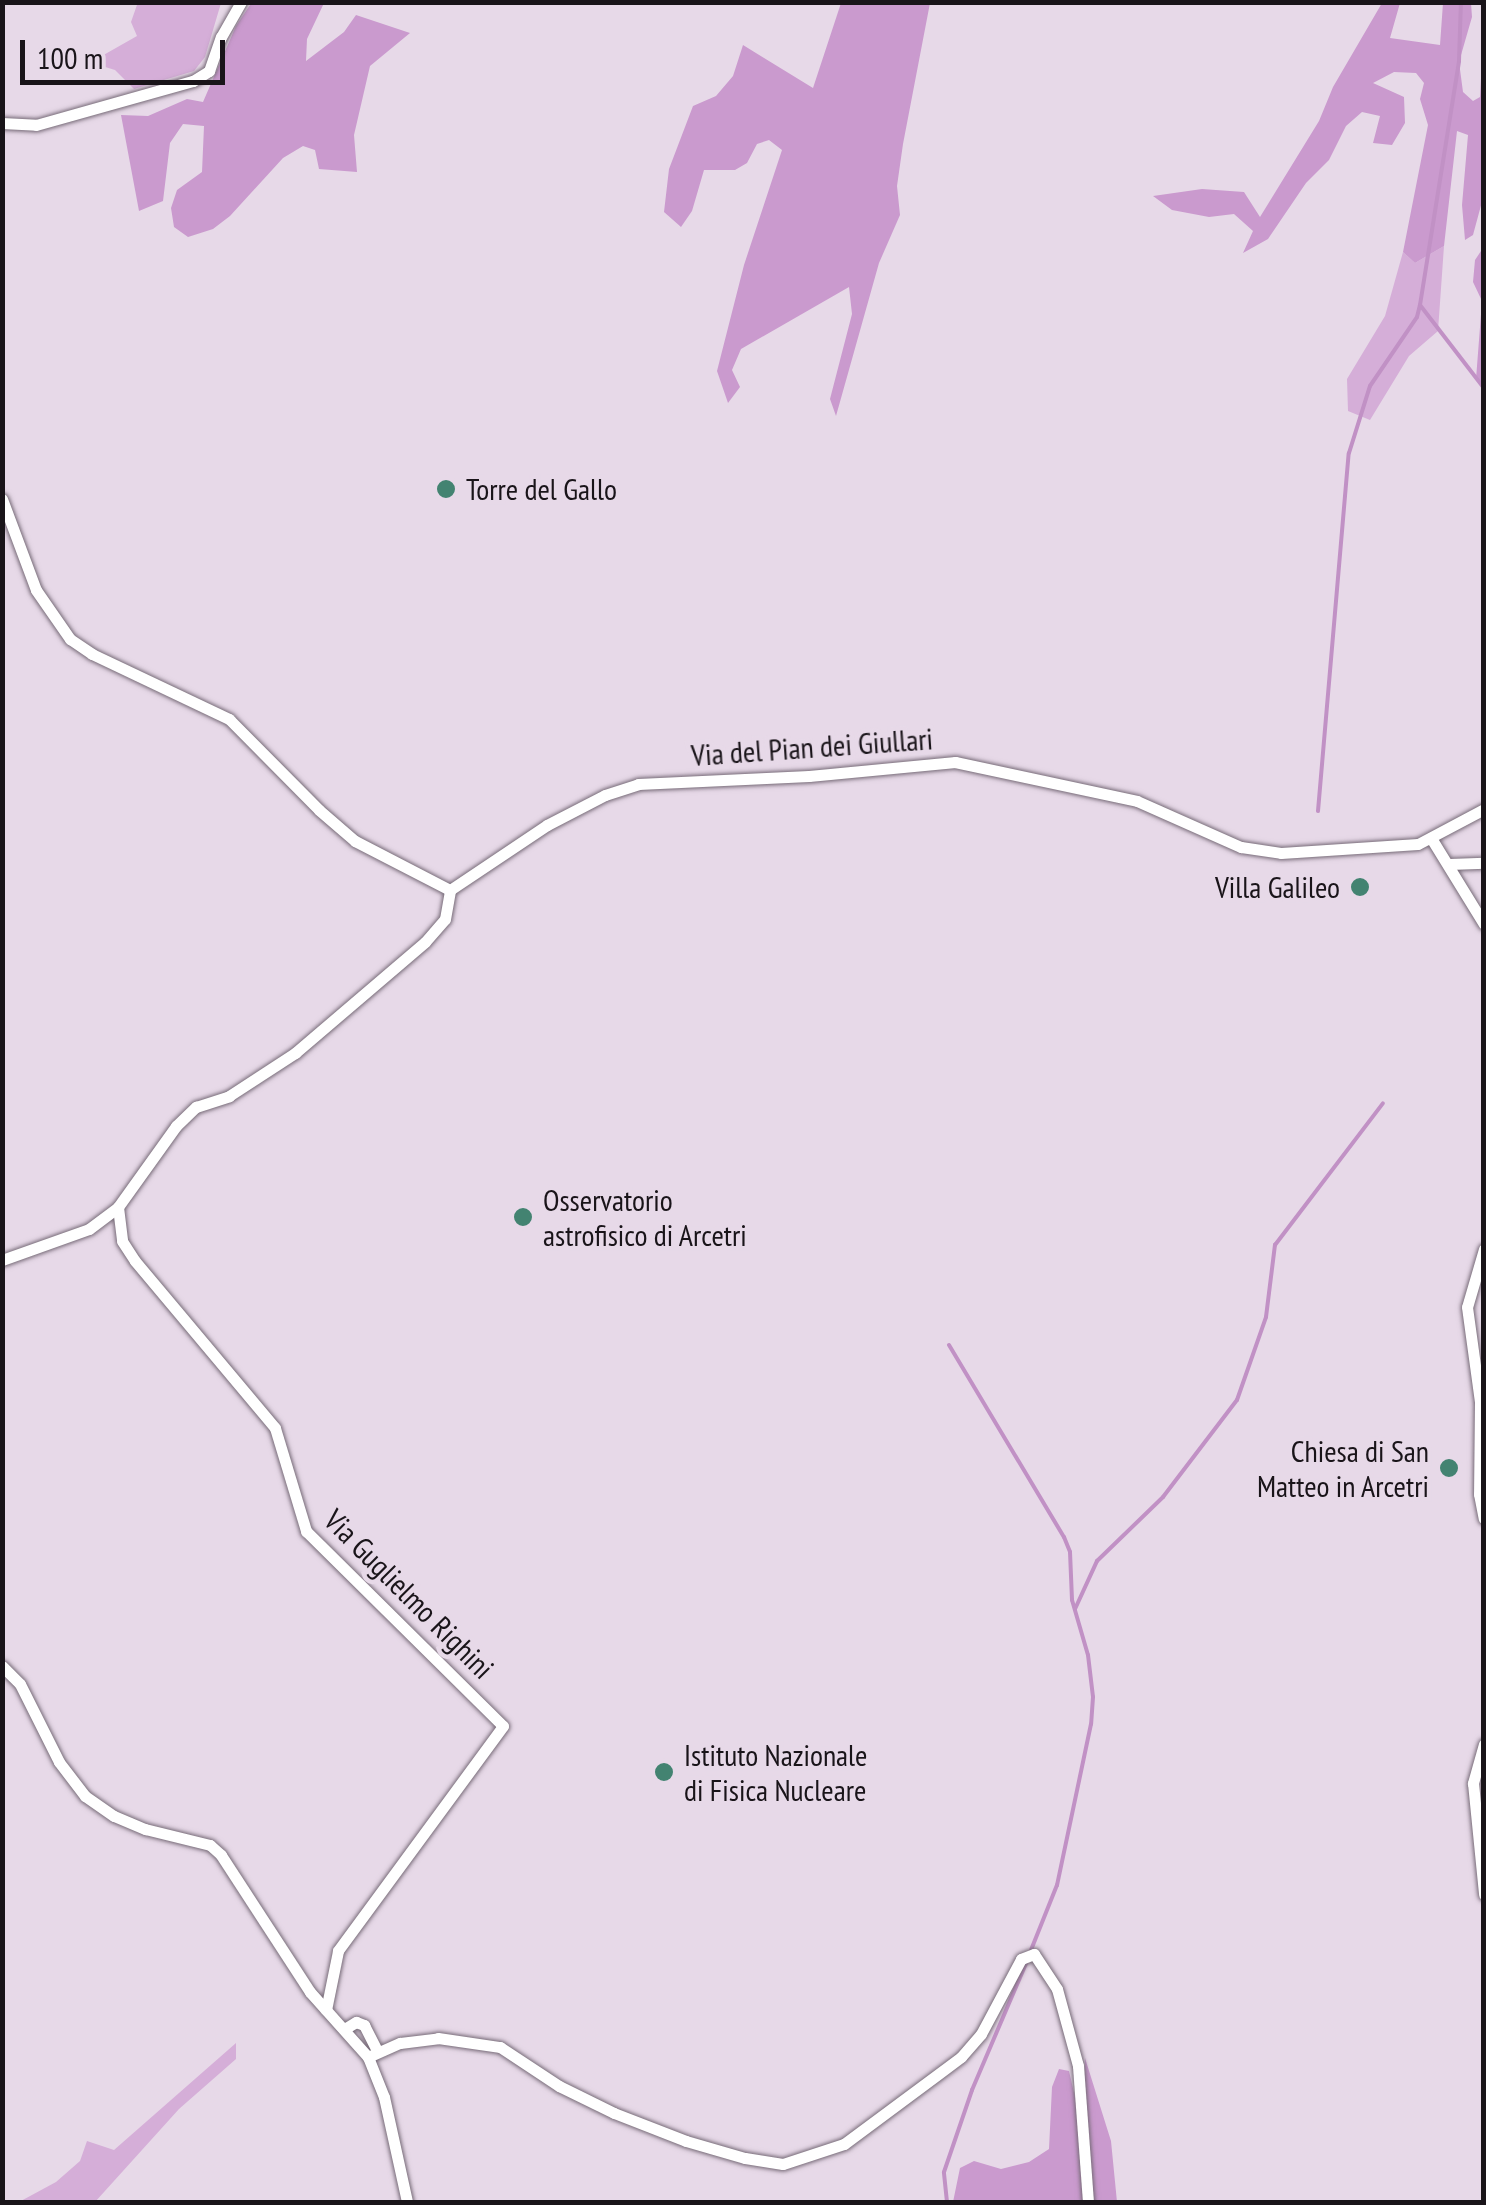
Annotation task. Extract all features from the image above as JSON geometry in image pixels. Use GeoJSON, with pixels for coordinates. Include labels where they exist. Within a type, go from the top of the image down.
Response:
{"type":"FeatureCollection","features":[{"type":"Feature","properties":{"kind":"street"},"geometry":{"type":"LineString","coordinates":[[2,122],[36,125],[193,81],[209,71],[221,36],[241,2]]}},
{"type":"Feature","properties":{"kind":"street"},"geometry":{"type":"LineString","coordinates":[[2,499],[36,590],[70,640],[229,718],[355,841],[450,890],[446,919],[425,942],[295,1053],[228,1096],[196,1107],[176,1126],[118,1207],[89,1229],[2,1260]]}},
{"type":"Feature","properties":{"kind":"street","name":"Via del Pian dei Giullari"},"geometry":{"type":"LineString","coordinates":[[450,890],[546,826],[604,795],[638,784],[809,776],[955,762],[1138,800],[1241,848],[1301,852],[1418,844],[1484,809]]}},
{"type":"Feature","properties":{"kind":"street"},"geometry":{"type":"LineString","coordinates":[[1431,838],[1484,924]]}},
{"type":"Feature","properties":{"kind":"street"},"geometry":{"type":"LineString","coordinates":[[1449,864],[1484,863]]}},
{"type":"Feature","properties":{"kind":"street","name":"Via Guglielmo Righini"},"geometry":{"type":"LineString","coordinates":[[118,1207],[122,1241],[135,1261],[275,1428],[306,1531],[503,1726],[338,1951],[326,2010]]}},
{"type":"Feature","properties":{"kind":"street"},"geometry":{"type":"LineString","coordinates":[[1484,1248],[1467,1307],[1480,1402],[1479,1494],[1484,1519]]}},
{"type":"Feature","properties":{"kind":"street"},"geometry":{"type":"LineString","coordinates":[[2,1666],[20,1684],[59,1762],[85,1796],[114,1816],[146,1829],[210,1845],[221,1855],[326,2010],[373,2054],[407,2202]]}},
{"type":"Feature","properties":{"kind":"street"},"geometry":{"type":"LineString","coordinates":[[1484,1744],[1473,1782],[1484,1894]]}},
{"type":"Feature","properties":{"kind":"street"},"geometry":{"type":"LineString","coordinates":[[373,2054],[400,2043],[438,2038],[500,2047],[559,2086],[614,2113],[686,2141],[783,2164],[844,2144],[961,2057],[981,2034],[1021,1960],[1034,1954],[1057,1988],[1078,2066],[1088,2202]]}},
{"type":"Feature","properties":{"kind":"shaded area"},"geometry":{"type":"Polygon","coordinates":[[[138,2],[221,3],[205,57],[194,71],[134,89],[115,70],[102,66],[100,57],[137,36],[131,22],[138,2]]]}},
{"type":"Feature","properties":{"kind":"shaded area"},"geometry":{"type":"Polygon","coordinates":[[[252,2],[324,3],[307,39],[306,61],[344,32],[356,15],[410,33],[370,66],[354,135],[357,172],[319,169],[315,150],[303,146],[283,158],[230,216],[213,229],[188,237],[174,227],[171,208],[177,190],[202,172],[204,126],[183,124],[170,143],[163,201],[139,211],[121,115],[148,116],[187,99],[203,102],[236,26],[252,2]]]}},
{"type":"Feature","properties":{"kind":"shaded area"},"geometry":{"type":"Polygon","coordinates":[[[841,3],[930,3],[897,186],[900,215],[879,263],[836,416],[830,399],[852,314],[849,287],[741,349],[732,370],[740,387],[728,403],[717,371],[744,265],[782,150],[769,140],[757,144],[747,163],[735,170],[704,170],[692,211],[681,227],[664,212],[669,169],[693,106],[716,96],[733,76],[743,45],[813,88],[841,3]]]}},
{"type":"Feature","properties":{"kind":"shaded area"},"geometry":{"type":"Polygon","coordinates":[[[1382,3],[1400,3],[1390,38],[1440,45],[1443,3],[1471,3],[1472,17],[1459,62],[1463,92],[1473,101],[1480,97],[1483,40],[1483,198],[1473,235],[1465,240],[1462,205],[1468,135],[1457,131],[1444,246],[1415,263],[1403,252],[1428,125],[1420,99],[1424,83],[1416,73],[1394,72],[1373,83],[1404,97],[1405,123],[1392,145],[1373,143],[1380,116],[1362,112],[1346,126],[1329,160],[1306,183],[1268,239],[1243,253],[1253,231],[1234,214],[1209,217],[1172,210],[1153,196],[1202,189],[1244,192],[1260,217],[1319,121],[1333,87],[1382,3]]]}},
{"type":"Feature","properties":{"kind":"shaded area"},"geometry":{"type":"Polygon","coordinates":[[[1444,246],[1438,331],[1409,356],[1370,420],[1348,411],[1347,379],[1385,316],[1403,252],[1415,263],[1444,246]]]}},
{"type":"Feature","properties":{"kind":"shaded area"},"geometry":{"type":"Polygon","coordinates":[[[1483,248],[1483,388],[1476,379],[1482,301],[1473,282],[1475,260],[1483,248]]]}},
{"type":"Feature","properties":{"kind":"shaded area"},"geometry":{"type":"Polygon","coordinates":[[[236,2043],[236,2059],[179,2109],[95,2202],[19,2202],[56,2182],[80,2161],[87,2141],[114,2150],[236,2043]]]}},
{"type":"Feature","properties":{"kind":"shaded area"},"geometry":{"type":"Polygon","coordinates":[[[1085,2058],[1111,2141],[1117,2202],[953,2202],[960,2168],[974,2161],[1001,2169],[1029,2162],[1049,2149],[1052,2087],[1059,2069],[1069,2071],[1083,2132],[1085,2058]]]}},
{"type":"Feature","properties":{"kind":"waterway"},"geometry":{"type":"LineString","coordinates":[[1318,811],[1349,453],[1370,386],[1417,317],[1420,305],[1459,61],[1461,2]]}},
{"type":"Feature","properties":{"kind":"waterway"},"geometry":{"type":"LineString","coordinates":[[1420,305],[1484,388]]}},
{"type":"Feature","properties":{"kind":"waterway"},"geometry":{"type":"LineString","coordinates":[[1075,1609],[1097,1561],[1163,1497],[1237,1400],[1266,1317],[1275,1245],[1383,1103]]}},
{"type":"Feature","properties":{"kind":"waterway"},"geometry":{"type":"LineString","coordinates":[[949,1345],[1064,1537],[1070,1552],[1072,1600],[1088,1655],[1093,1697],[1091,1724],[1057,1885],[1031,1950]]}},
{"type":"Feature","properties":{"kind":"waterway"},"geometry":{"type":"LineString","coordinates":[[947,2202],[944,2172],[972,2090],[1028,1959]]}},
{"type":"Feature","properties":{"kind":"place","name":"Torre del Gallo"},"geometry":{"type":"Point","coordinates":[446,489]}},
{"type":"Feature","properties":{"kind":"place","name":"Villa Galileo"},"geometry":{"type":"Point","coordinates":[1360,887]}},
{"type":"Feature","properties":{"kind":"place","name":"Osservatorio astrofisico di Arcetri"},"geometry":{"type":"Point","coordinates":[523,1217]}},
{"type":"Feature","properties":{"kind":"place","name":"Chiesa di San Matteo in Arcetri"},"geometry":{"type":"Point","coordinates":[1449,1468]}},
{"type":"Feature","properties":{"kind":"place","name":"Istituto Nazionale di Fisica Nucleare"},"geometry":{"type":"Point","coordinates":[664,1772]}}]}
